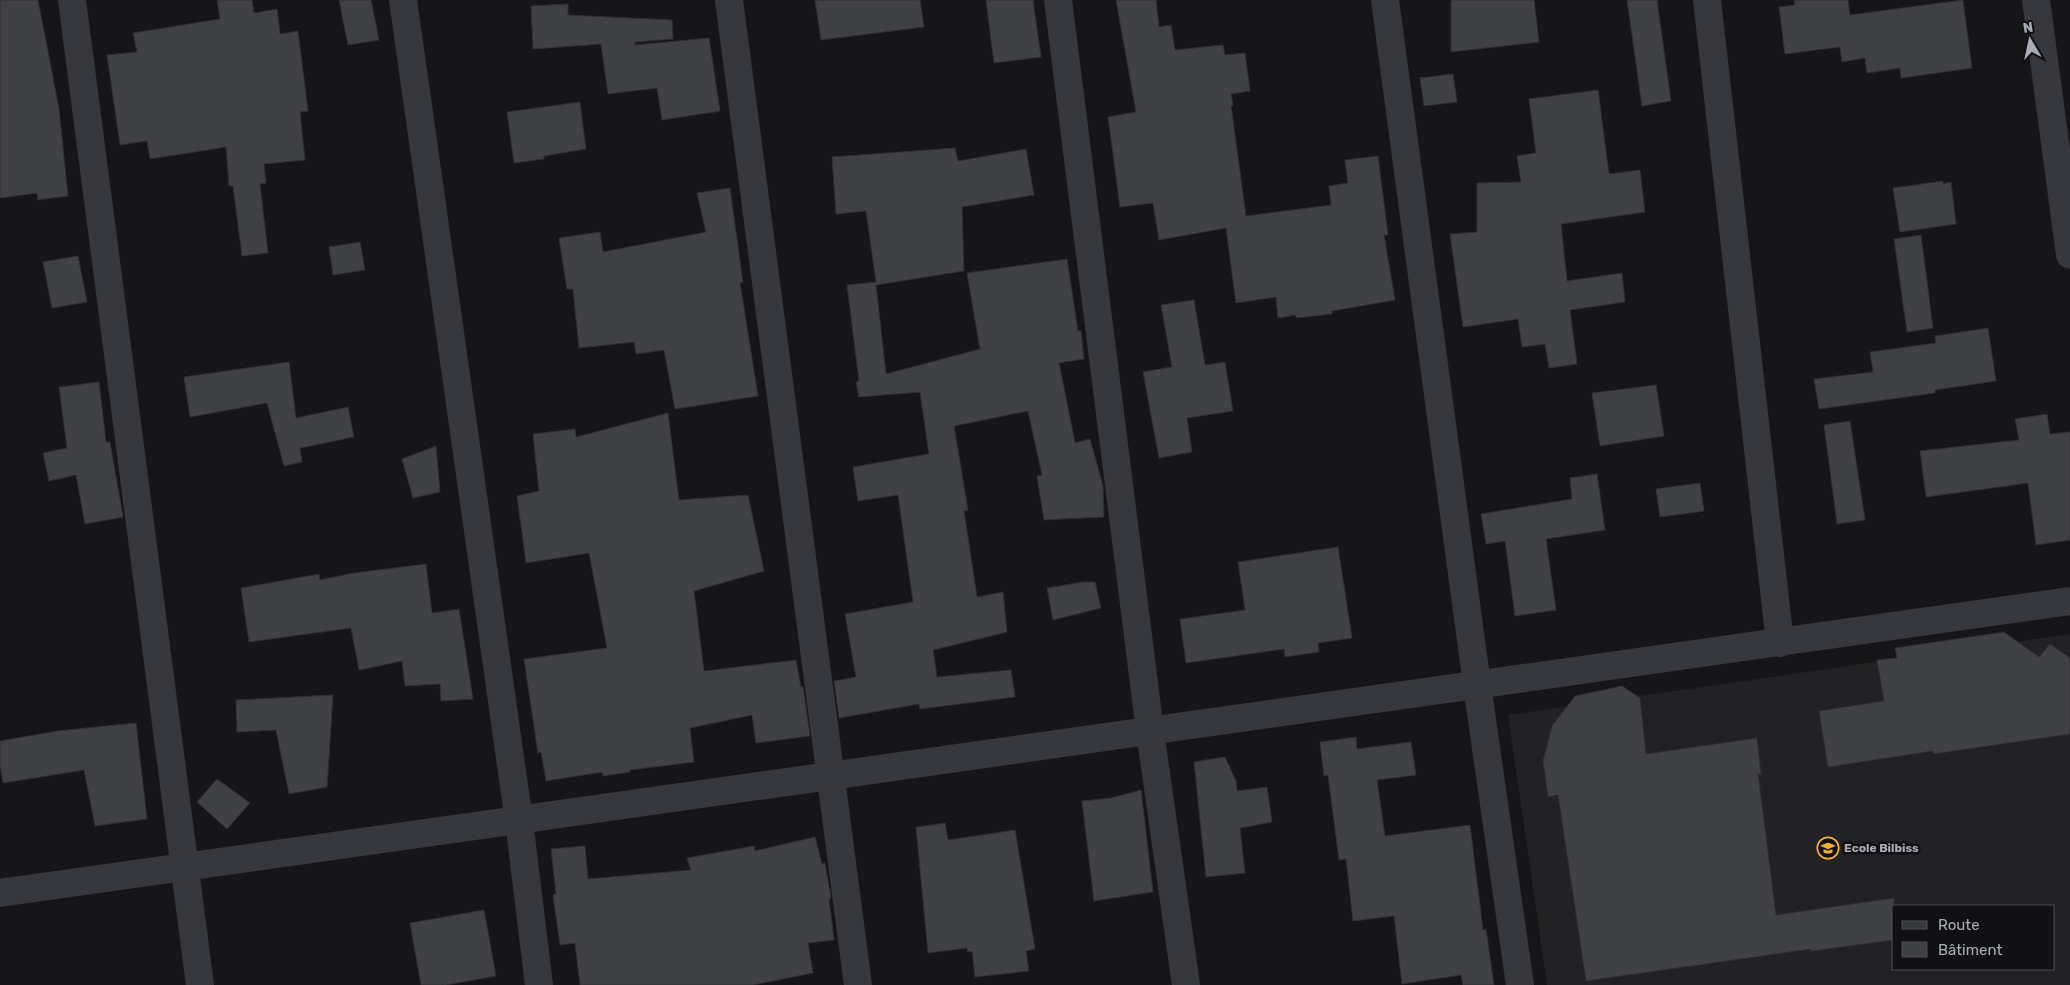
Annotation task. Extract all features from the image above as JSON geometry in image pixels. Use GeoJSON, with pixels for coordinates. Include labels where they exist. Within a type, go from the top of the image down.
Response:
{"type":"FeatureCollection","features":[{"type":"Feature","properties":{"kind":"street"},"geometry":{"type":"LineString","coordinates":[[72,0],[200,985]]}},
{"type":"Feature","properties":{"kind":"street"},"geometry":{"type":"LineString","coordinates":[[403,0],[518,821],[539,985]]}},
{"type":"Feature","properties":{"kind":"street"},"geometry":{"type":"LineString","coordinates":[[728,0],[858,985]]}},
{"type":"Feature","properties":{"kind":"street"},"geometry":{"type":"LineString","coordinates":[[1058,0],[1150,731],[1186,985]]}},
{"type":"Feature","properties":{"kind":"street"},"geometry":{"type":"LineString","coordinates":[[1385,0],[1477,685],[1520,985]]}},
{"type":"Feature","properties":{"kind":"street"},"geometry":{"type":"LineString","coordinates":[[1707,0],[1780,643]]}},
{"type":"Feature","properties":{"kind":"street"},"geometry":{"type":"LineString","coordinates":[[2036,0],[2070,255]]}},
{"type":"Feature","properties":{"kind":"street"},"geometry":{"type":"LineString","coordinates":[[0,893],[2070,601]]}},
{"type":"Feature","properties":{"kind":"shaded area","name":"Ecole Bilbiss"},"geometry":{"type":"Polygon","coordinates":[[[2070,634],[2070,985],[1547,985],[1508,715],[2070,634]]]}},
{"type":"Feature","properties":{"kind":"building"},"geometry":{"type":"Polygon","coordinates":[[[0,0],[38,0],[59,109],[68,196],[38,200],[37,193],[0,198],[0,0]]]}},
{"type":"Feature","properties":{"kind":"building"},"geometry":{"type":"Polygon","coordinates":[[[217,0],[252,0],[254,13],[277,9],[280,34],[298,31],[308,111],[300,112],[305,160],[264,164],[266,183],[260,184],[268,253],[242,256],[233,186],[229,186],[226,147],[150,159],[147,141],[120,145],[107,55],[137,52],[133,33],[220,19],[217,0]]]}},
{"type":"Feature","properties":{"kind":"building"},"geometry":{"type":"Polygon","coordinates":[[[339,0],[371,0],[379,40],[348,45],[339,0]]]}},
{"type":"Feature","properties":{"kind":"building"},"geometry":{"type":"Polygon","coordinates":[[[815,0],[920,0],[924,27],[821,40],[815,0]]]}},
{"type":"Feature","properties":{"kind":"building"},"geometry":{"type":"Polygon","coordinates":[[[986,0],[1033,0],[1041,57],[994,63],[986,0]]]}},
{"type":"Feature","properties":{"kind":"building"},"geometry":{"type":"Polygon","coordinates":[[[1116,0],[1156,0],[1159,27],[1171,25],[1175,50],[1223,45],[1225,55],[1245,53],[1250,91],[1231,94],[1233,106],[1231,106],[1246,216],[1331,205],[1329,186],[1348,183],[1345,160],[1378,156],[1388,235],[1384,235],[1395,300],[1332,311],[1332,314],[1296,318],[1296,315],[1278,318],[1276,297],[1236,303],[1226,228],[1159,240],[1153,203],[1120,207],[1108,117],[1136,112],[1116,0]]]}},
{"type":"Feature","properties":{"kind":"building"},"geometry":{"type":"Polygon","coordinates":[[[1451,0],[1534,0],[1539,42],[1451,52],[1451,0]]]}},
{"type":"Feature","properties":{"kind":"building"},"geometry":{"type":"Polygon","coordinates":[[[1627,0],[1657,0],[1671,101],[1642,106],[1627,0]]]}},
{"type":"Feature","properties":{"kind":"building"},"geometry":{"type":"Polygon","coordinates":[[[1794,0],[1848,0],[1850,15],[1963,0],[1972,68],[1901,78],[1900,68],[1867,73],[1865,58],[1842,62],[1840,47],[1785,54],[1779,7],[1795,5],[1794,0]]]}},
{"type":"Feature","properties":{"kind":"building"},"geometry":{"type":"Polygon","coordinates":[[[568,4],[568,15],[672,20],[673,39],[635,42],[635,45],[709,38],[720,111],[662,120],[657,88],[608,94],[601,44],[533,49],[531,6],[568,4]]]}},
{"type":"Feature","properties":{"kind":"building"},"geometry":{"type":"Polygon","coordinates":[[[1453,74],[1457,102],[1424,106],[1420,78],[1453,74]]]}},
{"type":"Feature","properties":{"kind":"building"},"geometry":{"type":"Polygon","coordinates":[[[1598,90],[1609,174],[1640,170],[1645,212],[1561,224],[1567,281],[1622,273],[1625,302],[1570,310],[1577,364],[1549,368],[1545,344],[1522,347],[1518,319],[1463,327],[1450,234],[1477,232],[1477,183],[1521,182],[1517,156],[1536,153],[1529,99],[1598,90]]]}},
{"type":"Feature","properties":{"kind":"building"},"geometry":{"type":"Polygon","coordinates":[[[580,102],[586,149],[544,156],[544,159],[514,163],[507,112],[580,102]]]}},
{"type":"Feature","properties":{"kind":"building"},"geometry":{"type":"Polygon","coordinates":[[[955,148],[958,161],[1026,149],[1034,195],[962,207],[964,271],[876,285],[886,374],[980,349],[967,273],[1067,259],[1078,331],[1081,331],[1084,359],[1059,363],[1075,443],[1090,439],[1103,486],[1104,517],[1044,520],[1037,476],[1042,475],[1028,411],[954,426],[968,510],[964,511],[977,597],[1003,592],[1007,632],[933,650],[937,677],[1011,670],[1015,697],[920,709],[919,704],[839,718],[834,681],[856,677],[845,614],[913,602],[898,495],[858,501],[853,467],[929,454],[920,392],[859,397],[856,382],[859,381],[847,285],[876,282],[866,211],[836,214],[832,157],[955,148]]]}},
{"type":"Feature","properties":{"kind":"building"},"geometry":{"type":"Polygon","coordinates":[[[1943,181],[1943,184],[1951,182],[1956,224],[1900,232],[1893,188],[1943,181]]]}},
{"type":"Feature","properties":{"kind":"building"},"geometry":{"type":"Polygon","coordinates":[[[730,188],[743,282],[740,283],[758,396],[675,409],[664,350],[636,354],[634,342],[579,348],[573,289],[567,289],[559,238],[600,232],[603,252],[706,232],[697,193],[730,188]]]}},
{"type":"Feature","properties":{"kind":"building"},"geometry":{"type":"Polygon","coordinates":[[[1921,235],[1933,328],[1907,332],[1894,239],[1921,235]]]}},
{"type":"Feature","properties":{"kind":"building"},"geometry":{"type":"Polygon","coordinates":[[[360,242],[365,270],[333,275],[329,247],[360,242]]]}},
{"type":"Feature","properties":{"kind":"building"},"geometry":{"type":"Polygon","coordinates":[[[78,256],[87,302],[52,308],[43,262],[78,256]]]}},
{"type":"Feature","properties":{"kind":"building"},"geometry":{"type":"Polygon","coordinates":[[[1194,300],[1205,365],[1225,362],[1233,411],[1187,418],[1192,452],[1159,458],[1143,372],[1172,367],[1161,305],[1194,300]]]}},
{"type":"Feature","properties":{"kind":"building"},"geometry":{"type":"Polygon","coordinates":[[[1988,328],[1996,381],[1935,390],[1935,393],[1819,409],[1814,379],[1873,372],[1870,352],[1936,343],[1935,336],[1988,328]]]}},
{"type":"Feature","properties":{"kind":"building"},"geometry":{"type":"Polygon","coordinates":[[[289,362],[296,418],[348,407],[354,437],[300,448],[302,462],[284,466],[267,403],[190,417],[184,377],[289,362]]]}},
{"type":"Feature","properties":{"kind":"building"},"geometry":{"type":"Polygon","coordinates":[[[99,382],[106,442],[110,442],[123,517],[85,524],[76,475],[49,481],[43,453],[67,448],[59,387],[99,382]]]}},
{"type":"Feature","properties":{"kind":"building"},"geometry":{"type":"Polygon","coordinates":[[[1656,385],[1664,436],[1600,446],[1592,393],[1656,385]]]}},
{"type":"Feature","properties":{"kind":"building"},"geometry":{"type":"Polygon","coordinates":[[[668,413],[679,500],[748,495],[764,571],[694,591],[704,671],[796,660],[801,687],[803,687],[810,736],[756,743],[752,715],[690,728],[694,762],[630,770],[630,772],[603,776],[602,772],[546,781],[541,752],[538,753],[524,659],[607,648],[589,553],[526,563],[517,496],[539,491],[533,434],[575,429],[576,437],[668,413]]]}},
{"type":"Feature","properties":{"kind":"building"},"geometry":{"type":"Polygon","coordinates":[[[2047,414],[2050,434],[2070,432],[2070,540],[2036,545],[2028,483],[1926,497],[1920,451],[2019,440],[2015,419],[2047,414]]]}},
{"type":"Feature","properties":{"kind":"building"},"geometry":{"type":"Polygon","coordinates":[[[1850,421],[1865,520],[1837,524],[1824,425],[1850,421]]]}},
{"type":"Feature","properties":{"kind":"building"},"geometry":{"type":"Polygon","coordinates":[[[436,446],[440,492],[413,498],[402,459],[436,446]]]}},
{"type":"Feature","properties":{"kind":"building"},"geometry":{"type":"Polygon","coordinates":[[[1597,474],[1605,530],[1546,539],[1556,610],[1515,616],[1505,541],[1486,544],[1481,514],[1572,499],[1570,478],[1597,474]]]}},
{"type":"Feature","properties":{"kind":"building"},"geometry":{"type":"Polygon","coordinates":[[[1700,483],[1704,511],[1660,517],[1656,489],[1700,483]]]}},
{"type":"Feature","properties":{"kind":"building"},"geometry":{"type":"Polygon","coordinates":[[[1338,547],[1352,638],[1318,643],[1319,652],[1285,657],[1284,649],[1186,663],[1180,619],[1245,610],[1238,562],[1338,547]]]}},
{"type":"Feature","properties":{"kind":"building"},"geometry":{"type":"Polygon","coordinates":[[[426,564],[432,613],[459,609],[473,699],[441,701],[440,684],[405,686],[402,661],[359,670],[351,628],[249,642],[241,588],[319,574],[320,580],[354,573],[426,564]]]}},
{"type":"Feature","properties":{"kind":"building"},"geometry":{"type":"Polygon","coordinates":[[[1095,582],[1101,608],[1053,620],[1047,588],[1095,582]]]}},
{"type":"Feature","properties":{"kind":"building"},"geometry":{"type":"Polygon","coordinates":[[[2004,632],[2039,657],[2050,644],[2070,658],[2070,734],[1933,754],[1933,751],[1828,767],[1819,711],[1884,701],[1877,660],[1897,658],[1895,648],[2004,632]]]}},
{"type":"Feature","properties":{"kind":"building"},"geometry":{"type":"Polygon","coordinates":[[[1622,686],[1640,698],[1646,754],[1757,738],[1761,774],[1758,774],[1776,915],[1894,898],[1894,905],[1892,905],[1892,940],[1811,951],[1811,949],[1586,981],[1558,795],[1548,797],[1543,761],[1552,726],[1575,696],[1622,686]]]}},
{"type":"Feature","properties":{"kind":"building"},"geometry":{"type":"Polygon","coordinates":[[[333,695],[327,787],[289,794],[276,730],[237,732],[236,700],[333,695]]]}},
{"type":"Feature","properties":{"kind":"building"},"geometry":{"type":"Polygon","coordinates":[[[136,723],[147,819],[95,826],[84,770],[3,783],[0,765],[0,741],[57,731],[136,723]]]}},
{"type":"Feature","properties":{"kind":"building"},"geometry":{"type":"Polygon","coordinates":[[[1356,737],[1357,749],[1411,742],[1416,775],[1377,780],[1385,836],[1470,825],[1483,930],[1486,929],[1494,985],[1463,985],[1461,975],[1402,984],[1394,916],[1353,921],[1346,859],[1339,860],[1328,775],[1324,776],[1320,742],[1356,737]]]}},
{"type":"Feature","properties":{"kind":"building"},"geometry":{"type":"Polygon","coordinates":[[[1225,757],[1236,781],[1237,791],[1267,787],[1272,822],[1240,828],[1245,873],[1206,877],[1194,762],[1225,757]]]}},
{"type":"Feature","properties":{"kind":"building"},"geometry":{"type":"Polygon","coordinates":[[[217,779],[250,803],[227,829],[197,802],[217,779]]]}},
{"type":"Feature","properties":{"kind":"building"},"geometry":{"type":"Polygon","coordinates":[[[1141,790],[1153,892],[1094,901],[1082,801],[1111,798],[1141,790]]]}},
{"type":"Feature","properties":{"kind":"building"},"geometry":{"type":"Polygon","coordinates":[[[945,823],[948,840],[1015,830],[1035,949],[1026,951],[1029,971],[975,977],[972,951],[968,952],[967,948],[928,953],[916,827],[945,823]]]}},
{"type":"Feature","properties":{"kind":"building"},"geometry":{"type":"Polygon","coordinates":[[[815,837],[822,864],[825,863],[831,898],[829,899],[834,940],[808,943],[813,973],[753,985],[580,985],[575,943],[560,945],[553,895],[556,894],[551,849],[585,846],[588,879],[691,870],[687,858],[754,846],[755,851],[815,837]]]}},
{"type":"Feature","properties":{"kind":"building"},"geometry":{"type":"Polygon","coordinates":[[[484,910],[496,976],[446,985],[421,985],[410,923],[484,910]]]}},
{"type":"Feature","properties":{"kind":"place","name":"Ecole Bilbiss"},"geometry":{"type":"Point","coordinates":[1828,848]}}]}
